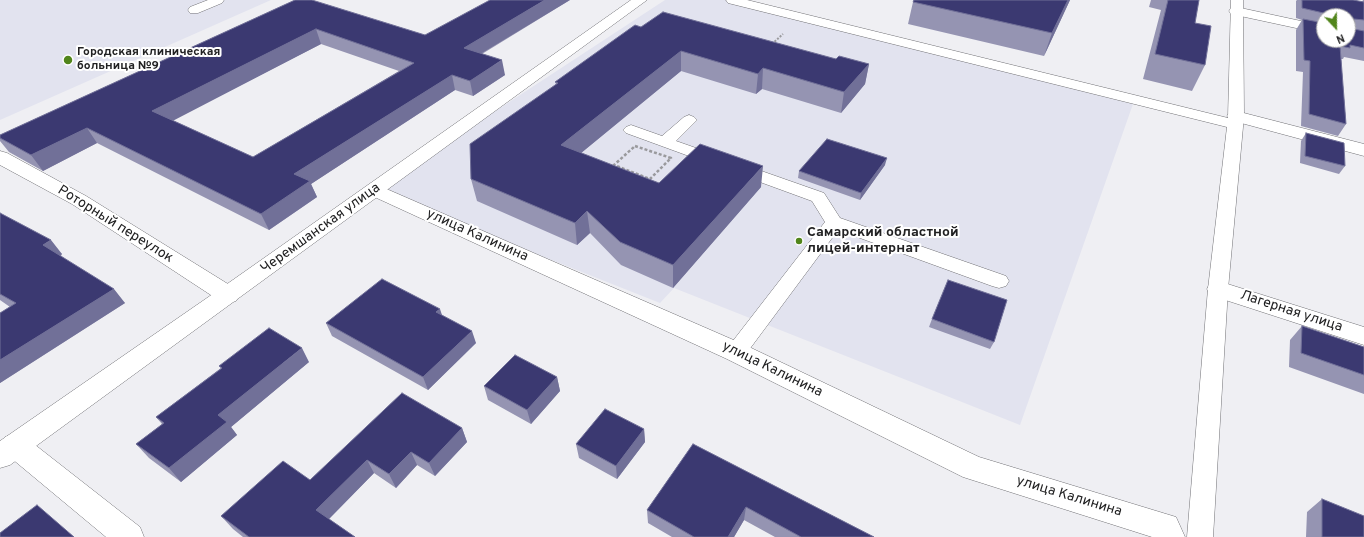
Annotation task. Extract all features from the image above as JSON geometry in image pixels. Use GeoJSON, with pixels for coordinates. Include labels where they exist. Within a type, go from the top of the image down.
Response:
{"type":"FeatureCollection","features":[{"type":"Feature","properties":{"kind":"street","name":"Черемшанская улица"},"geometry":{"type":"LineString","coordinates":[[7,451],[640,0]]}},
{"type":"Feature","properties":{"kind":"street"},"geometry":{"type":"LineString","coordinates":[[1237,5],[1316,28]]}},
{"type":"Feature","properties":{"kind":"street"},"geometry":{"type":"LineString","coordinates":[[1235,120],[1364,150]]}},
{"type":"Feature","properties":{"kind":"street","name":"Роторный переулок"},"geometry":{"type":"LineString","coordinates":[[0,157],[79,200],[228,295]]}},
{"type":"Feature","properties":{"kind":"street","name":"улица Калинина"},"geometry":{"type":"LineString","coordinates":[[375,190],[736,352],[973,468],[1164,527],[1170,537]]}},
{"type":"Feature","properties":{"kind":"street","name":"Лагерная улица"},"geometry":{"type":"LineString","coordinates":[[1218,289],[1364,336]]}},
{"type":"Feature","properties":{"kind":"street"},"geometry":{"type":"LineString","coordinates":[[7,451],[129,537]]}},
{"type":"Feature","properties":{"kind":"lane"},"geometry":{"type":"LineString","coordinates":[[194,10],[218,0]]}},
{"type":"Feature","properties":{"kind":"lane"},"geometry":{"type":"LineString","coordinates":[[732,0],[1235,120]]}},
{"type":"Feature","properties":{"kind":"lane"},"geometry":{"type":"LineString","coordinates":[[1200,537],[1218,289],[1235,120],[1237,5]]}},
{"type":"Feature","properties":{"kind":"lane"},"geometry":{"type":"LineString","coordinates":[[665,142],[689,120]]}},
{"type":"Feature","properties":{"kind":"lane"},"geometry":{"type":"LineString","coordinates":[[630,136],[665,142],[818,197],[834,222],[999,281]]}},
{"type":"Feature","properties":{"kind":"lane"},"geometry":{"type":"LineString","coordinates":[[736,352],[834,222]]}},
{"type":"Feature","properties":{"kind":"path"},"geometry":{"type":"LineString","coordinates":[[770,46],[786,30]]}},
{"type":"Feature","properties":{"kind":"path"},"geometry":{"type":"LineString","coordinates":[[630,136],[635,146],[671,158],[650,179]]}},
{"type":"Feature","properties":{"kind":"path"},"geometry":{"type":"LineString","coordinates":[[635,146],[614,165],[650,179]]}},
{"type":"Feature","properties":{"kind":"path"},"geometry":{"type":"LineString","coordinates":[[650,179],[652,186]]}},
{"type":"Feature","properties":{"kind":"shaded area","name":"Городская клиническая больница №9"},"geometry":{"type":"Polygon","coordinates":[[[0,0],[271,0],[0,120],[0,0]]]}},
{"type":"Feature","properties":{"kind":"shaded area","name":"Самарский областной лицей-интернат"},"geometry":{"type":"Polygon","coordinates":[[[665,0],[730,0],[1133,104],[1020,425],[674,288],[660,303],[375,190],[665,0]]]}},
{"type":"Feature","properties":{"kind":"building"},"geometry":{"type":"Polygon","coordinates":[[[295,0],[312,0],[425,35],[490,0],[545,0],[464,48],[502,60],[470,81],[452,75],[294,174],[310,181],[261,214],[87,128],[31,155],[0,138],[0,135],[295,0]],[[316,29],[152,111],[253,157],[414,63],[316,29]]]}},
{"type":"Feature","properties":{"kind":"building"},"geometry":{"type":"Polygon","coordinates":[[[914,0],[1068,0],[1052,33],[913,2],[914,0]]]}},
{"type":"Feature","properties":{"kind":"building"},"geometry":{"type":"Polygon","coordinates":[[[1168,0],[1199,0],[1195,23],[1211,26],[1205,65],[1155,54],[1168,0]]]}},
{"type":"Feature","properties":{"kind":"building"},"geometry":{"type":"Polygon","coordinates":[[[1302,0],[1353,0],[1364,2],[1364,20],[1356,19],[1356,8],[1316,8],[1316,11],[1302,8],[1302,0]]]}},
{"type":"Feature","properties":{"kind":"building"},"geometry":{"type":"Polygon","coordinates":[[[663,12],[836,59],[839,56],[869,64],[844,92],[763,68],[758,74],[681,51],[561,145],[659,183],[700,144],[763,166],[673,265],[620,242],[587,211],[575,223],[471,179],[470,144],[558,83],[555,82],[635,25],[641,27],[663,12]]]}},
{"type":"Feature","properties":{"kind":"building"},"geometry":{"type":"Polygon","coordinates":[[[1303,19],[1316,21],[1316,48],[1340,48],[1346,124],[1309,114],[1310,61],[1304,60],[1303,19]]]}},
{"type":"Feature","properties":{"kind":"building"},"geometry":{"type":"Polygon","coordinates":[[[1356,29],[1364,31],[1364,48],[1356,46],[1356,29]]]}},
{"type":"Feature","properties":{"kind":"building"},"geometry":{"type":"Polygon","coordinates":[[[1306,133],[1344,143],[1345,166],[1305,156],[1306,133]]]}},
{"type":"Feature","properties":{"kind":"building"},"geometry":{"type":"Polygon","coordinates":[[[827,139],[887,158],[861,193],[799,171],[827,139]]]}},
{"type":"Feature","properties":{"kind":"building"},"geometry":{"type":"Polygon","coordinates":[[[0,213],[51,240],[43,245],[114,289],[0,360],[0,313],[16,303],[0,294],[0,213]]]}},
{"type":"Feature","properties":{"kind":"building"},"geometry":{"type":"Polygon","coordinates":[[[382,279],[440,309],[436,312],[472,331],[423,377],[326,323],[382,279]]]}},
{"type":"Feature","properties":{"kind":"building"},"geometry":{"type":"Polygon","coordinates":[[[948,280],[1007,300],[994,342],[932,319],[948,280]]]}},
{"type":"Feature","properties":{"kind":"building"},"geometry":{"type":"Polygon","coordinates":[[[1302,326],[1364,347],[1364,375],[1301,353],[1302,326]]]}},
{"type":"Feature","properties":{"kind":"building"},"geometry":{"type":"Polygon","coordinates":[[[269,328],[302,348],[218,415],[227,422],[169,468],[136,444],[164,423],[156,417],[222,368],[219,366],[269,328]]]}},
{"type":"Feature","properties":{"kind":"building"},"geometry":{"type":"Polygon","coordinates":[[[515,355],[557,377],[527,410],[484,386],[515,355]]]}},
{"type":"Feature","properties":{"kind":"building"},"geometry":{"type":"Polygon","coordinates":[[[402,393],[462,428],[429,463],[411,452],[389,474],[367,460],[316,510],[355,537],[249,537],[221,516],[283,461],[310,480],[402,393]]]}},
{"type":"Feature","properties":{"kind":"building"},"geometry":{"type":"Polygon","coordinates":[[[605,409],[644,429],[616,466],[576,444],[605,409]]]}},
{"type":"Feature","properties":{"kind":"building"},"geometry":{"type":"Polygon","coordinates":[[[693,444],[874,537],[801,537],[746,507],[728,537],[694,537],[647,510],[693,444]]]}},
{"type":"Feature","properties":{"kind":"building"},"geometry":{"type":"Polygon","coordinates":[[[1322,499],[1364,516],[1364,537],[1322,537],[1322,499]]]}},
{"type":"Feature","properties":{"kind":"building"},"geometry":{"type":"Polygon","coordinates":[[[37,505],[74,537],[0,537],[0,533],[37,505]]]}},
{"type":"Feature","properties":{"kind":"place","name":"Городская клиническая больница №9"},"geometry":{"type":"Point","coordinates":[68,60]}},
{"type":"Feature","properties":{"kind":"place","name":"Самарский областной лицей-интернат"},"geometry":{"type":"Point","coordinates":[799,241]}}]}
